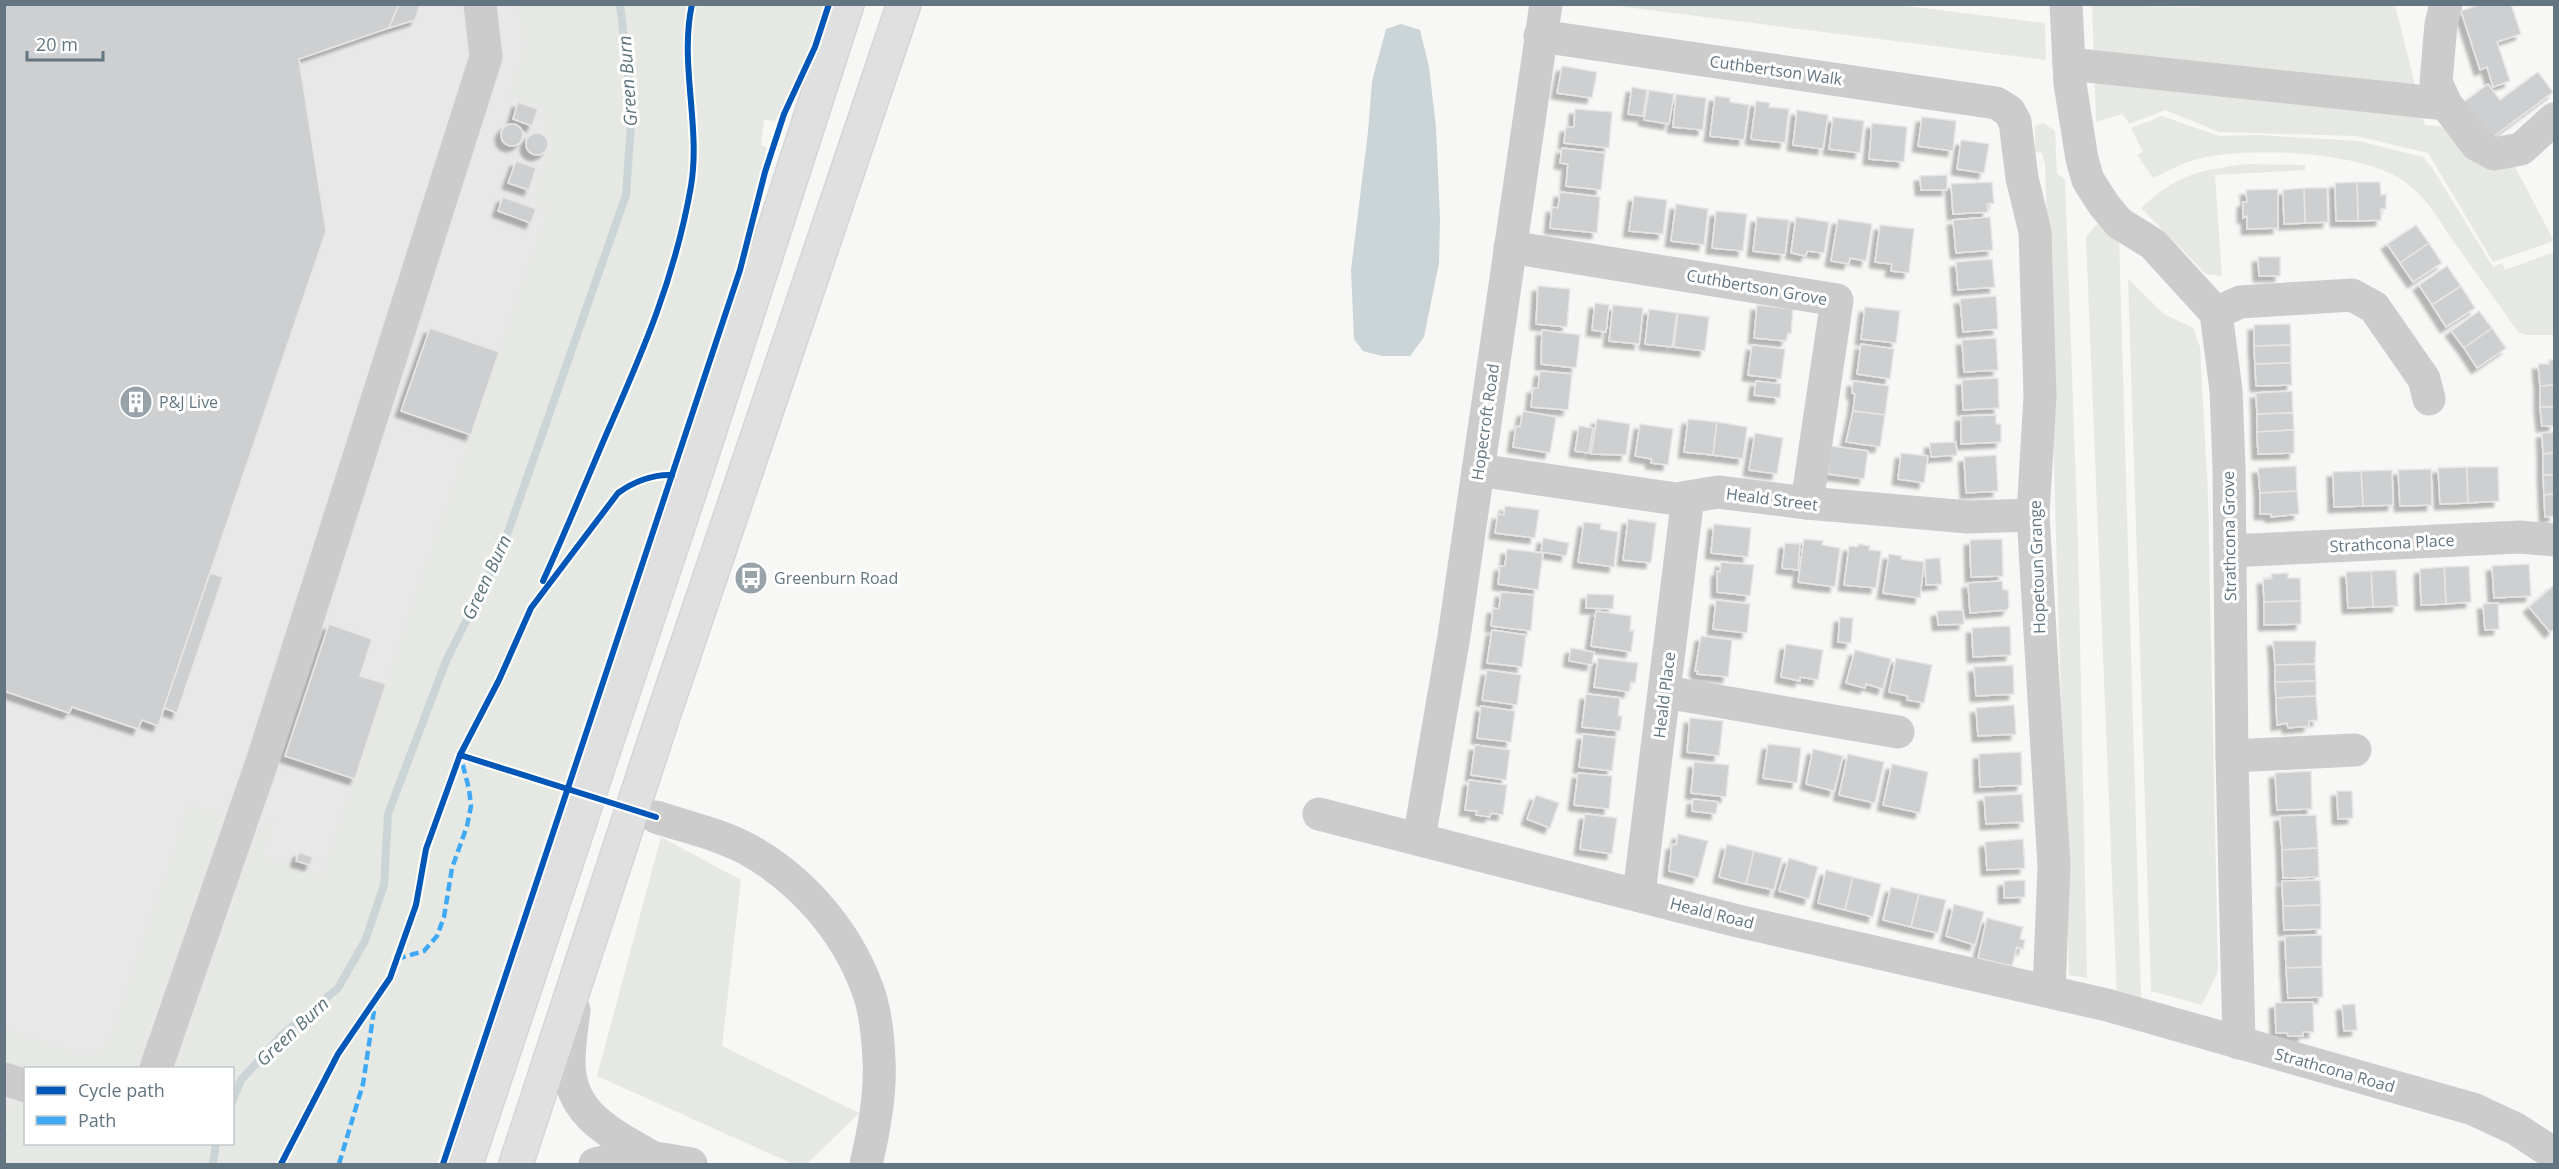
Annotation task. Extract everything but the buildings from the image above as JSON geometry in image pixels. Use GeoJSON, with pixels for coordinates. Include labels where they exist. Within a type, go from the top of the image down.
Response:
{"type":"FeatureCollection","features":[{"type":"Feature","properties":{"kind":"main road"},"geometry":{"type":"LineString","coordinates":[[466,1164],[848,4]]}},
{"type":"Feature","properties":{"kind":"main road"},"geometry":{"type":"LineString","coordinates":[[516,1164],[904,4]]}},
{"type":"Feature","properties":{"kind":"street"},"geometry":{"type":"LineString","coordinates":[[156,1067],[262,762],[486,57],[480,4]]}},
{"type":"Feature","properties":{"kind":"street"},"geometry":{"type":"LineString","coordinates":[[2066,4],[2070,74],[2085,169],[2088,180],[2119,223],[2152,244],[2216,313],[2240,302],[2352,295],[2374,307],[2424,379],[2429,399]]}},
{"type":"Feature","properties":{"kind":"street"},"geometry":{"type":"LineString","coordinates":[[2446,4],[2441,24],[2436,82],[2446,104],[2477,145],[2494,154],[2521,148],[2554,119]]}},
{"type":"Feature","properties":{"kind":"street","name":"Cuthbertson Walk"},"geometry":{"type":"LineString","coordinates":[[1543,20],[1996,103],[2009,111]]}},
{"type":"Feature","properties":{"kind":"street","name":"Hopecroft Road"},"geometry":{"type":"LineString","coordinates":[[1419,839],[1454,636],[1543,20]]}},
{"type":"Feature","properties":{"kind":"street"},"geometry":{"type":"LineString","coordinates":[[2070,74],[2446,104]]}},
{"type":"Feature","properties":{"kind":"street","name":"Hopetoun Grange"},"geometry":{"type":"LineString","coordinates":[[2009,111],[2015,122],[2022,178],[2035,232],[2040,396],[2033,515],[2054,866],[2049,991]]}},
{"type":"Feature","properties":{"kind":"street","name":"Cuthbertson Grove"},"geometry":{"type":"LineString","coordinates":[[1510,247],[1837,300],[1807,503]]}},
{"type":"Feature","properties":{"kind":"street","name":"Strathcona Grove"},"geometry":{"type":"LineString","coordinates":[[2216,313],[2226,390],[2239,1043]]}},
{"type":"Feature","properties":{"kind":"street","name":"Heald Street"},"geometry":{"type":"LineString","coordinates":[[1478,470],[1676,499],[1718,492],[1807,503],[1968,517],[2033,515]]}},
{"type":"Feature","properties":{"kind":"street","name":"Heald Place"},"geometry":{"type":"LineString","coordinates":[[1639,894],[1688,497]]}},
{"type":"Feature","properties":{"kind":"street","name":"Strathcona Place"},"geometry":{"type":"LineString","coordinates":[[2230,551],[2520,537],[2554,540]]}},
{"type":"Feature","properties":{"kind":"street"},"geometry":{"type":"LineString","coordinates":[[1665,692],[1829,710],[1898,732]]}},
{"type":"Feature","properties":{"kind":"street"},"geometry":{"type":"LineString","coordinates":[[2232,756],[2355,750]]}},
{"type":"Feature","properties":{"kind":"street","name":"Heald Road"},"geometry":{"type":"LineString","coordinates":[[1319,814],[1738,921],[2107,1005]]}},
{"type":"Feature","properties":{"kind":"street"},"geometry":{"type":"LineString","coordinates":[[657,817],[745,848],[787,875],[809,896],[848,948],[868,989],[876,1026],[879,1061],[874,1130],[866,1164]]}},
{"type":"Feature","properties":{"kind":"street"},"geometry":{"type":"LineString","coordinates":[[578,974],[569,1063],[575,1093],[587,1114],[606,1130],[650,1156]]}},
{"type":"Feature","properties":{"kind":"street","name":"Strathcona Road"},"geometry":{"type":"LineString","coordinates":[[2107,1005],[2473,1109],[2516,1129],[2554,1154]]}},
{"type":"Feature","properties":{"kind":"street"},"geometry":{"type":"LineString","coordinates":[[4,1079],[24,1085]]}},
{"type":"Feature","properties":{"kind":"street"},"geometry":{"type":"LineString","coordinates":[[595,1164],[628,1156],[650,1156],[691,1164]]}},
{"type":"Feature","properties":{"kind":"shaded area"},"geometry":{"type":"Polygon","coordinates":[[[1890,4],[2045,23],[2046,60],[1610,5],[1890,4]]]}},
{"type":"Feature","properties":{"kind":"shaded area"},"geometry":{"type":"Polygon","coordinates":[[[2203,4],[2395,5],[2425,125],[2449,127],[2512,161],[2554,241],[2493,262],[2428,153],[2356,136],[2219,132],[2165,110],[2130,124],[2122,114],[2096,122],[2092,5],[2198,7],[2203,4]]]}},
{"type":"Feature","properties":{"kind":"shaded area"},"geometry":{"type":"Polygon","coordinates":[[[5,5],[534,5],[567,197],[326,880],[230,1067],[24,1067],[24,1140],[5,1133],[5,5]]]}},
{"type":"Feature","properties":{"kind":"shaded area"},"geometry":{"type":"Polygon","coordinates":[[[518,5],[825,5],[809,49],[775,122],[764,119],[761,145],[767,148],[739,257],[437,1164],[5,1164],[5,1111],[16,1105],[24,1105],[24,1145],[234,1145],[234,1067],[177,1067],[259,830],[269,822],[273,822],[262,857],[323,876],[549,207],[533,201],[551,148],[544,107],[509,96],[526,47],[518,5]]]}},
{"type":"Feature","properties":{"kind":"shaded area"},"geometry":{"type":"Polygon","coordinates":[[[1401,24],[1420,30],[1429,67],[1436,127],[1440,219],[1439,263],[1424,337],[1410,356],[1382,356],[1363,351],[1354,339],[1351,270],[1372,81],[1386,29],[1401,24]]]}},
{"type":"Feature","properties":{"kind":"shaded area"},"geometry":{"type":"Polygon","coordinates":[[[2162,116],[2219,136],[2257,135],[2359,141],[2423,157],[2433,169],[2493,267],[2502,263],[2505,270],[2554,252],[2554,335],[2526,335],[2518,332],[2428,205],[2409,185],[2390,173],[2365,164],[2335,158],[2271,152],[2213,156],[2186,163],[2153,178],[2137,155],[2143,152],[2131,128],[2162,116]]]}},
{"type":"Feature","properties":{"kind":"shaded area"},"geometry":{"type":"Polygon","coordinates":[[[2043,123],[2055,131],[2057,174],[2065,179],[2078,541],[2087,978],[2069,975],[2045,164],[2042,153],[2035,152],[2035,126],[2043,123]]]}},
{"type":"Feature","properties":{"kind":"shaded area"},"geometry":{"type":"Polygon","coordinates":[[[2247,164],[2305,165],[2305,170],[2215,175],[2222,276],[2206,274],[2141,208],[2166,188],[2190,176],[2247,164]]]}},
{"type":"Feature","properties":{"kind":"shaded area"},"geometry":{"type":"Polygon","coordinates":[[[2097,224],[2119,236],[2141,998],[2117,1000],[2086,237],[2097,224]]]}},
{"type":"Feature","properties":{"kind":"shaded area"},"geometry":{"type":"Polygon","coordinates":[[[2128,279],[2164,314],[2193,328],[2200,347],[2208,496],[2218,971],[2202,1005],[2151,991],[2128,279]]]}},
{"type":"Feature","properties":{"kind":"shaded area"},"geometry":{"type":"Polygon","coordinates":[[[190,805],[223,816],[138,1059],[132,1067],[24,1069],[5,1062],[5,1029],[83,1056],[97,1054],[107,1048],[190,805]]]}},
{"type":"Feature","properties":{"kind":"shaded area"},"geometry":{"type":"Polygon","coordinates":[[[661,837],[741,880],[722,1046],[859,1113],[807,1164],[793,1164],[597,1076],[661,837]]]}},
{"type":"Feature","properties":{"kind":"waterway","name":"Green Burn"},"geometry":{"type":"LineString","coordinates":[[234,1097],[241,1080],[281,1036],[338,988],[365,941],[384,885],[388,814],[446,661],[501,552],[626,195],[632,110],[620,4]]}},
{"type":"Feature","properties":{"kind":"waterway","name":"Green Burn"},"geometry":{"type":"LineString","coordinates":[[213,1164],[216,1145]]}},
{"type":"Feature","properties":{"kind":"marked path"},"geometry":{"type":"LineString","coordinates":[[397,959],[424,951],[437,936],[444,917],[452,868],[467,826],[471,806],[461,758]]}},
{"type":"Feature","properties":{"kind":"marked path"},"geometry":{"type":"LineString","coordinates":[[339,1164],[363,1084],[375,1004]]}},
{"type":"Feature","properties":{"kind":"cycle path"},"geometry":{"type":"LineString","coordinates":[[543,581],[645,344],[676,252],[691,186],[693,163],[694,141],[688,49],[692,4]]}},
{"type":"Feature","properties":{"kind":"cycle path"},"geometry":{"type":"LineString","coordinates":[[443,1164],[740,270],[765,172],[784,114],[815,47],[829,4]]}},
{"type":"Feature","properties":{"kind":"cycle path"},"geometry":{"type":"LineString","coordinates":[[281,1164],[338,1054],[390,978],[416,905],[426,849],[460,755],[499,680],[531,608],[618,493],[644,480],[672,475]]}},
{"type":"Feature","properties":{"kind":"cycle path"},"geometry":{"type":"LineString","coordinates":[[460,755],[656,817]]}},
{"type":"Feature","properties":{"kind":"place","name":"P&J Live"},"geometry":{"type":"Point","coordinates":[136,402]}},
{"type":"Feature","properties":{"kind":"place","name":"Greenburn Road"},"geometry":{"type":"Point","coordinates":[751,578]}}]}
